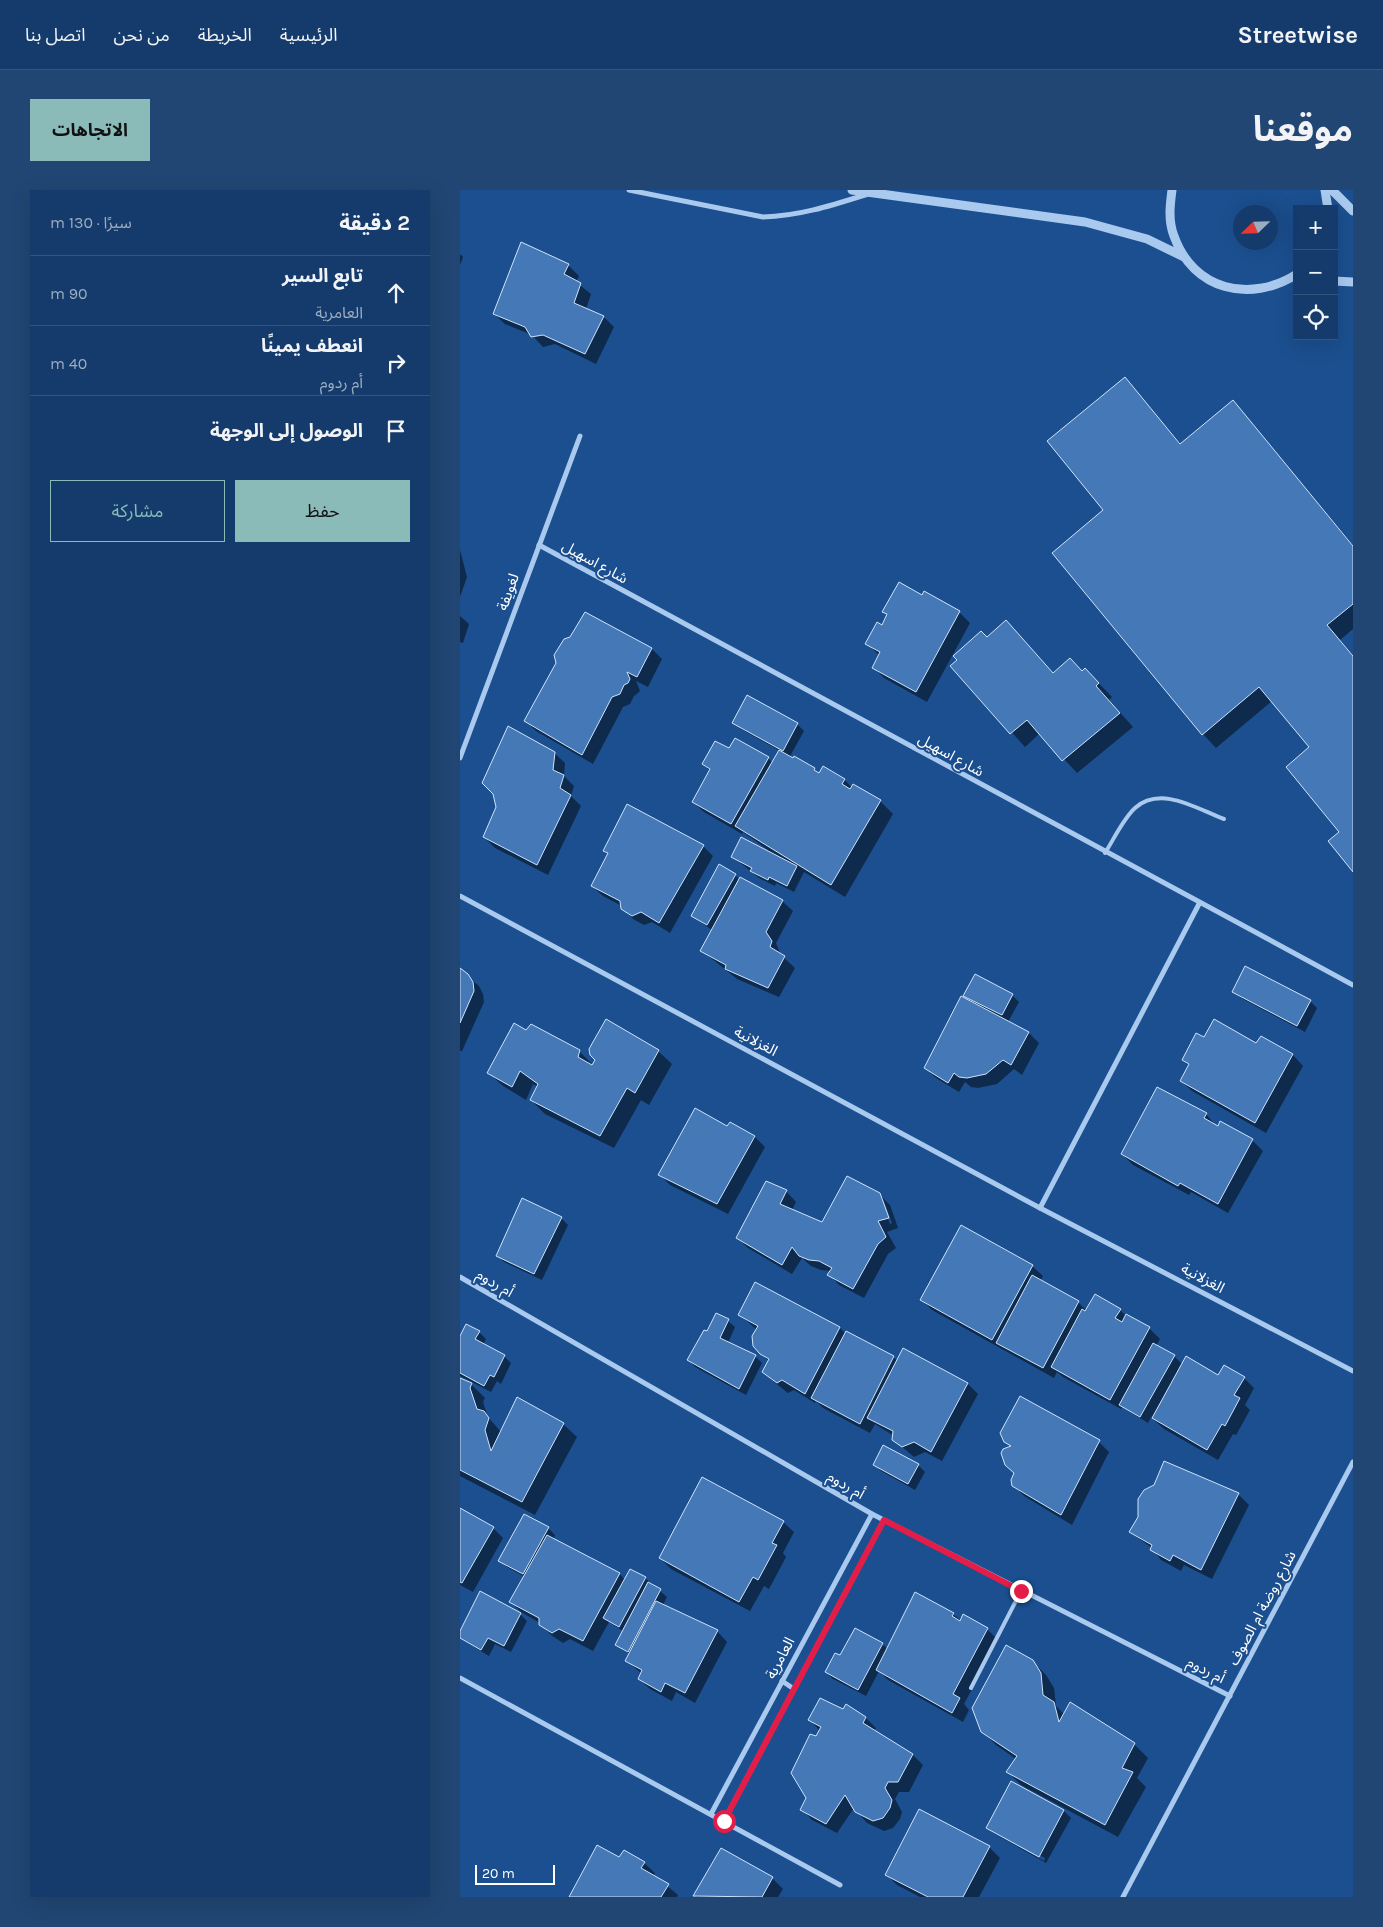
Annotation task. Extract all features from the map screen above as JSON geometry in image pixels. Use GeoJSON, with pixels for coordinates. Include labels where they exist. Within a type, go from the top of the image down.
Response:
{"type":"FeatureCollection","features":[{"type":"Feature","properties":{"kind":"street"},"geometry":{"type":"LineString","coordinates":[[629,190],[763,217],[784,217],[812,211],[870,194]]}},
{"type":"Feature","properties":{"kind":"street"},"geometry":{"type":"LineString","coordinates":[[852,190],[870,194],[1085,222],[1147,239],[1184,257]]}},
{"type":"Feature","properties":{"kind":"street"},"geometry":{"type":"LineString","coordinates":[[1172,190],[1169,211],[1173,235],[1184,257],[1201,274],[1219,284],[1240,290],[1261,290],[1280,284],[1293,276]]}},
{"type":"Feature","properties":{"kind":"street"},"geometry":{"type":"LineString","coordinates":[[1325,190],[1327,205]]}},
{"type":"Feature","properties":{"kind":"street"},"geometry":{"type":"LineString","coordinates":[[1332,190],[1353,211]]}},
{"type":"Feature","properties":{"kind":"street"},"geometry":{"type":"LineString","coordinates":[[1338,282],[1353,282]]}},
{"type":"Feature","properties":{"kind":"street"},"geometry":{"type":"LineString","coordinates":[[1280,284],[1293,283]]}},
{"type":"Feature","properties":{"kind":"street","name":"لغويفة"},"geometry":{"type":"LineString","coordinates":[[460,758],[580,436]]}},
{"type":"Feature","properties":{"kind":"street","name":"شارع اسهيل"},"geometry":{"type":"LineString","coordinates":[[539,545],[1199,904],[1353,985]]}},
{"type":"Feature","properties":{"kind":"street","name":"الغزلانية"},"geometry":{"type":"LineString","coordinates":[[460,896],[1040,1208],[1353,1371]]}},
{"type":"Feature","properties":{"kind":"street"},"geometry":{"type":"LineString","coordinates":[[1040,1208],[1199,904]]}},
{"type":"Feature","properties":{"kind":"street","name":"أم ردوم"},"geometry":{"type":"LineString","coordinates":[[460,1277],[872,1514],[1230,1696]]}},
{"type":"Feature","properties":{"kind":"street","name":"شارع روضة ام الصوف"},"geometry":{"type":"LineString","coordinates":[[1123,1897],[1353,1462]]}},
{"type":"Feature","properties":{"kind":"street","name":"العامرية"},"geometry":{"type":"LineString","coordinates":[[711,1814],[872,1514]]}},
{"type":"Feature","properties":{"kind":"street","name":"العامرية"},"geometry":{"type":"LineString","coordinates":[[724,1821],[884,1520]]}},
{"type":"Feature","properties":{"kind":"street"},"geometry":{"type":"LineString","coordinates":[[460,1678],[840,1885]]}},
{"type":"Feature","properties":{"kind":"street"},"geometry":{"type":"LineString","coordinates":[[782,1682],[794,1689]]}},
{"type":"Feature","properties":{"kind":"lane"},"geometry":{"type":"LineString","coordinates":[[1105,853],[1134,809],[1148,799],[1166,797],[1224,819]]}},
{"type":"Feature","properties":{"kind":"lane"},"geometry":{"type":"LineString","coordinates":[[971,1688],[1021,1591]]}},
{"type":"Feature","properties":{"kind":"building"},"geometry":{"type":"Polygon","coordinates":[[[521,242],[569,264],[564,274],[581,283],[574,303],[604,316],[585,354],[543,335],[531,337],[525,327],[493,314],[521,242]]]}},
{"type":"Feature","properties":{"kind":"building"},"geometry":{"type":"Polygon","coordinates":[[[1125,377],[1180,444],[1233,400],[1353,546],[1353,604],[1327,625],[1353,656],[1353,872],[1328,841],[1339,832],[1286,767],[1309,747],[1259,687],[1202,735],[1052,553],[1103,510],[1047,441],[1125,377]]]}},
{"type":"Feature","properties":{"kind":"building"},"geometry":{"type":"Polygon","coordinates":[[[899,582],[922,595],[924,591],[960,611],[916,692],[872,668],[880,652],[865,644],[877,622],[882,625],[887,614],[882,612],[899,582]]]}},
{"type":"Feature","properties":{"kind":"building"},"geometry":{"type":"Polygon","coordinates":[[[585,612],[652,648],[637,677],[627,672],[630,679],[628,683],[624,685],[620,694],[612,697],[582,755],[524,721],[556,663],[554,655],[564,639],[570,637],[585,612]]]}},
{"type":"Feature","properties":{"kind":"building"},"geometry":{"type":"Polygon","coordinates":[[[1006,620],[1053,673],[1070,658],[1082,671],[1085,668],[1099,683],[1096,686],[1120,713],[1062,761],[1027,720],[1010,734],[950,666],[957,660],[953,656],[981,631],[987,637],[1006,620]]]}},
{"type":"Feature","properties":{"kind":"building"},"geometry":{"type":"Polygon","coordinates":[[[747,695],[798,723],[783,751],[732,723],[747,695]]]}},
{"type":"Feature","properties":{"kind":"building"},"geometry":{"type":"Polygon","coordinates":[[[508,726],[555,752],[553,770],[564,775],[560,788],[571,795],[537,865],[483,837],[496,807],[493,794],[482,783],[508,726]]]}},
{"type":"Feature","properties":{"kind":"building"},"geometry":{"type":"Polygon","coordinates":[[[735,738],[769,757],[731,824],[692,802],[710,769],[702,764],[715,741],[729,748],[735,738]]]}},
{"type":"Feature","properties":{"kind":"building"},"geometry":{"type":"Polygon","coordinates":[[[779,750],[815,768],[814,770],[819,773],[823,766],[845,779],[842,784],[850,789],[853,784],[881,800],[831,885],[735,826],[779,750]]]}},
{"type":"Feature","properties":{"kind":"building"},"geometry":{"type":"Polygon","coordinates":[[[627,804],[704,845],[659,923],[641,912],[632,916],[621,909],[620,901],[591,886],[608,853],[603,851],[627,804]]]}},
{"type":"Feature","properties":{"kind":"building"},"geometry":{"type":"Polygon","coordinates":[[[741,837],[797,866],[787,886],[769,877],[768,880],[750,871],[752,868],[731,857],[741,837]]]}},
{"type":"Feature","properties":{"kind":"building"},"geometry":{"type":"Polygon","coordinates":[[[719,864],[736,874],[707,925],[691,916],[719,864]]]}},
{"type":"Feature","properties":{"kind":"building"},"geometry":{"type":"Polygon","coordinates":[[[740,877],[783,900],[766,932],[772,941],[770,947],[785,956],[768,988],[725,969],[726,965],[700,951],[740,877]]]}},
{"type":"Feature","properties":{"kind":"building"},"geometry":{"type":"Polygon","coordinates":[[[1245,966],[1311,1000],[1297,1026],[1232,992],[1245,966]]]}},
{"type":"Feature","properties":{"kind":"building"},"geometry":{"type":"Polygon","coordinates":[[[460,968],[468,974],[473,982],[474,991],[460,1023],[460,968]]]}},
{"type":"Feature","properties":{"kind":"building"},"geometry":{"type":"Polygon","coordinates":[[[975,974],[1013,994],[1002,1015],[963,996],[975,974]]]}},
{"type":"Feature","properties":{"kind":"building"},"geometry":{"type":"Polygon","coordinates":[[[961,996],[1029,1032],[1011,1065],[1003,1060],[986,1074],[967,1078],[959,1077],[954,1073],[948,1083],[924,1068],[961,996]]]}},
{"type":"Feature","properties":{"kind":"building"},"geometry":{"type":"Polygon","coordinates":[[[606,1019],[659,1050],[635,1093],[627,1088],[600,1136],[530,1100],[538,1084],[520,1071],[512,1087],[487,1073],[514,1023],[526,1030],[531,1024],[580,1050],[578,1057],[592,1065],[595,1060],[590,1055],[589,1049],[606,1019]]]}},
{"type":"Feature","properties":{"kind":"building"},"geometry":{"type":"Polygon","coordinates":[[[1214,1019],[1256,1043],[1261,1036],[1293,1054],[1255,1123],[1180,1081],[1189,1064],[1182,1060],[1196,1033],[1204,1037],[1214,1019]]]}},
{"type":"Feature","properties":{"kind":"building"},"geometry":{"type":"Polygon","coordinates":[[[1157,1087],[1207,1113],[1204,1118],[1218,1126],[1220,1121],[1253,1139],[1218,1204],[1180,1183],[1178,1186],[1121,1154],[1157,1087]]]}},
{"type":"Feature","properties":{"kind":"building"},"geometry":{"type":"Polygon","coordinates":[[[695,1108],[727,1126],[730,1122],[755,1136],[717,1204],[658,1175],[695,1108]]]}},
{"type":"Feature","properties":{"kind":"building"},"geometry":{"type":"Polygon","coordinates":[[[847,1176],[880,1193],[889,1218],[878,1221],[886,1237],[878,1244],[853,1289],[827,1275],[832,1268],[819,1261],[799,1256],[792,1247],[782,1265],[736,1238],[766,1181],[787,1190],[780,1204],[822,1222],[847,1176]]]}},
{"type":"Feature","properties":{"kind":"building"},"geometry":{"type":"Polygon","coordinates":[[[522,1198],[562,1217],[534,1274],[496,1256],[522,1198]]]}},
{"type":"Feature","properties":{"kind":"building"},"geometry":{"type":"Polygon","coordinates":[[[961,1225],[1033,1265],[992,1340],[920,1300],[961,1225]]]}},
{"type":"Feature","properties":{"kind":"building"},"geometry":{"type":"Polygon","coordinates":[[[1032,1275],[1079,1301],[1043,1368],[996,1343],[1032,1275]]]}},
{"type":"Feature","properties":{"kind":"building"},"geometry":{"type":"Polygon","coordinates":[[[755,1282],[840,1327],[805,1394],[782,1380],[777,1383],[762,1372],[769,1359],[760,1354],[753,1346],[752,1336],[758,1326],[738,1315],[755,1282]]]}},
{"type":"Feature","properties":{"kind":"building"},"geometry":{"type":"Polygon","coordinates":[[[1095,1294],[1121,1309],[1115,1318],[1122,1322],[1126,1314],[1150,1327],[1110,1400],[1051,1367],[1082,1309],[1085,1311],[1095,1294]]]}},
{"type":"Feature","properties":{"kind":"building"},"geometry":{"type":"Polygon","coordinates":[[[716,1313],[729,1319],[720,1338],[756,1355],[739,1389],[687,1360],[704,1330],[707,1331],[716,1313]]]}},
{"type":"Feature","properties":{"kind":"building"},"geometry":{"type":"Polygon","coordinates":[[[466,1324],[480,1331],[475,1339],[505,1355],[494,1377],[490,1375],[484,1386],[460,1373],[460,1336],[466,1324]]]}},
{"type":"Feature","properties":{"kind":"building"},"geometry":{"type":"Polygon","coordinates":[[[846,1331],[894,1356],[860,1424],[811,1398],[846,1331]]]}},
{"type":"Feature","properties":{"kind":"building"},"geometry":{"type":"Polygon","coordinates":[[[1153,1343],[1175,1355],[1140,1417],[1119,1405],[1153,1343]]]}},
{"type":"Feature","properties":{"kind":"building"},"geometry":{"type":"Polygon","coordinates":[[[903,1348],[968,1383],[931,1452],[914,1442],[902,1447],[892,1440],[893,1431],[867,1418],[903,1348]]]}},
{"type":"Feature","properties":{"kind":"building"},"geometry":{"type":"Polygon","coordinates":[[[1186,1356],[1218,1375],[1224,1365],[1245,1377],[1234,1395],[1240,1398],[1225,1426],[1222,1424],[1207,1450],[1152,1418],[1186,1356]]]}},
{"type":"Feature","properties":{"kind":"building"},"geometry":{"type":"Polygon","coordinates":[[[460,1378],[472,1383],[470,1388],[477,1409],[484,1411],[489,1418],[485,1430],[491,1451],[517,1397],[564,1423],[522,1502],[460,1470],[460,1378]]]}},
{"type":"Feature","properties":{"kind":"building"},"geometry":{"type":"Polygon","coordinates":[[[1020,1396],[1100,1440],[1061,1515],[1012,1486],[1011,1480],[1014,1473],[1005,1465],[1001,1453],[1003,1449],[1011,1446],[1004,1442],[1000,1433],[1020,1396]]]}},
{"type":"Feature","properties":{"kind":"building"},"geometry":{"type":"Polygon","coordinates":[[[883,1445],[919,1464],[908,1484],[873,1465],[883,1445]]]}},
{"type":"Feature","properties":{"kind":"building"},"geometry":{"type":"Polygon","coordinates":[[[1164,1461],[1239,1493],[1201,1570],[1173,1555],[1170,1561],[1150,1550],[1152,1545],[1129,1532],[1138,1517],[1138,1499],[1144,1490],[1154,1485],[1164,1461]]]}},
{"type":"Feature","properties":{"kind":"building"},"geometry":{"type":"Polygon","coordinates":[[[702,1477],[784,1521],[772,1543],[777,1545],[758,1580],[753,1577],[739,1602],[659,1558],[702,1477]]]}},
{"type":"Feature","properties":{"kind":"building"},"geometry":{"type":"Polygon","coordinates":[[[460,1508],[494,1527],[462,1583],[460,1582],[460,1508]]]}},
{"type":"Feature","properties":{"kind":"building"},"geometry":{"type":"Polygon","coordinates":[[[524,1514],[549,1527],[523,1574],[498,1561],[524,1514]]]}},
{"type":"Feature","properties":{"kind":"building"},"geometry":{"type":"Polygon","coordinates":[[[547,1535],[620,1573],[583,1641],[559,1629],[552,1633],[539,1625],[539,1618],[509,1602],[547,1535]]]}},
{"type":"Feature","properties":{"kind":"building"},"geometry":{"type":"Polygon","coordinates":[[[630,1569],[646,1577],[619,1627],[603,1618],[630,1569]]]}},
{"type":"Feature","properties":{"kind":"building"},"geometry":{"type":"Polygon","coordinates":[[[648,1582],[661,1589],[628,1652],[615,1645],[648,1582]]]}},
{"type":"Feature","properties":{"kind":"building"},"geometry":{"type":"Polygon","coordinates":[[[480,1591],[521,1613],[504,1646],[488,1638],[481,1650],[460,1638],[460,1631],[480,1591]]]}},
{"type":"Feature","properties":{"kind":"building"},"geometry":{"type":"Polygon","coordinates":[[[915,1592],[954,1613],[952,1616],[960,1621],[963,1614],[988,1628],[953,1694],[960,1698],[952,1713],[876,1670],[915,1592]]]}},
{"type":"Feature","properties":{"kind":"building"},"geometry":{"type":"Polygon","coordinates":[[[656,1601],[718,1630],[685,1693],[665,1683],[661,1692],[638,1679],[642,1670],[625,1661],[656,1601]]]}},
{"type":"Feature","properties":{"kind":"building"},"geometry":{"type":"Polygon","coordinates":[[[855,1628],[883,1643],[858,1690],[825,1672],[835,1653],[840,1655],[855,1628]]]}},
{"type":"Feature","properties":{"kind":"building"},"geometry":{"type":"Polygon","coordinates":[[[1006,1645],[1033,1660],[1041,1673],[1043,1695],[1054,1702],[1059,1722],[1070,1702],[1135,1743],[1122,1768],[1133,1772],[1105,1825],[1006,1772],[1017,1756],[981,1732],[972,1708],[1006,1645]]]}},
{"type":"Feature","properties":{"kind":"building"},"geometry":{"type":"Polygon","coordinates":[[[820,1698],[843,1709],[846,1704],[866,1717],[863,1723],[913,1754],[898,1782],[888,1782],[885,1788],[892,1800],[890,1808],[883,1818],[873,1821],[855,1812],[845,1795],[826,1824],[800,1810],[806,1798],[791,1773],[810,1734],[816,1736],[821,1727],[808,1720],[820,1698]]]}},
{"type":"Feature","properties":{"kind":"building"},"geometry":{"type":"Polygon","coordinates":[[[1011,1781],[1064,1810],[1039,1857],[986,1828],[1011,1781]]]}},
{"type":"Feature","properties":{"kind":"building"},"geometry":{"type":"Polygon","coordinates":[[[919,1809],[990,1846],[963,1897],[928,1897],[885,1875],[919,1809]]]}},
{"type":"Feature","properties":{"kind":"building"},"geometry":{"type":"Polygon","coordinates":[[[597,1845],[619,1857],[624,1850],[645,1862],[641,1868],[669,1884],[661,1897],[569,1897],[597,1845]]]}},
{"type":"Feature","properties":{"kind":"building"},"geometry":{"type":"Polygon","coordinates":[[[721,1848],[773,1877],[762,1897],[693,1896],[721,1848]]]}},
{"type":"Feature","properties":{"kind":"route"},"geometry":{"type":"LineString","coordinates":[[724,1821],[884,1520],[1021,1591]]}}]}
